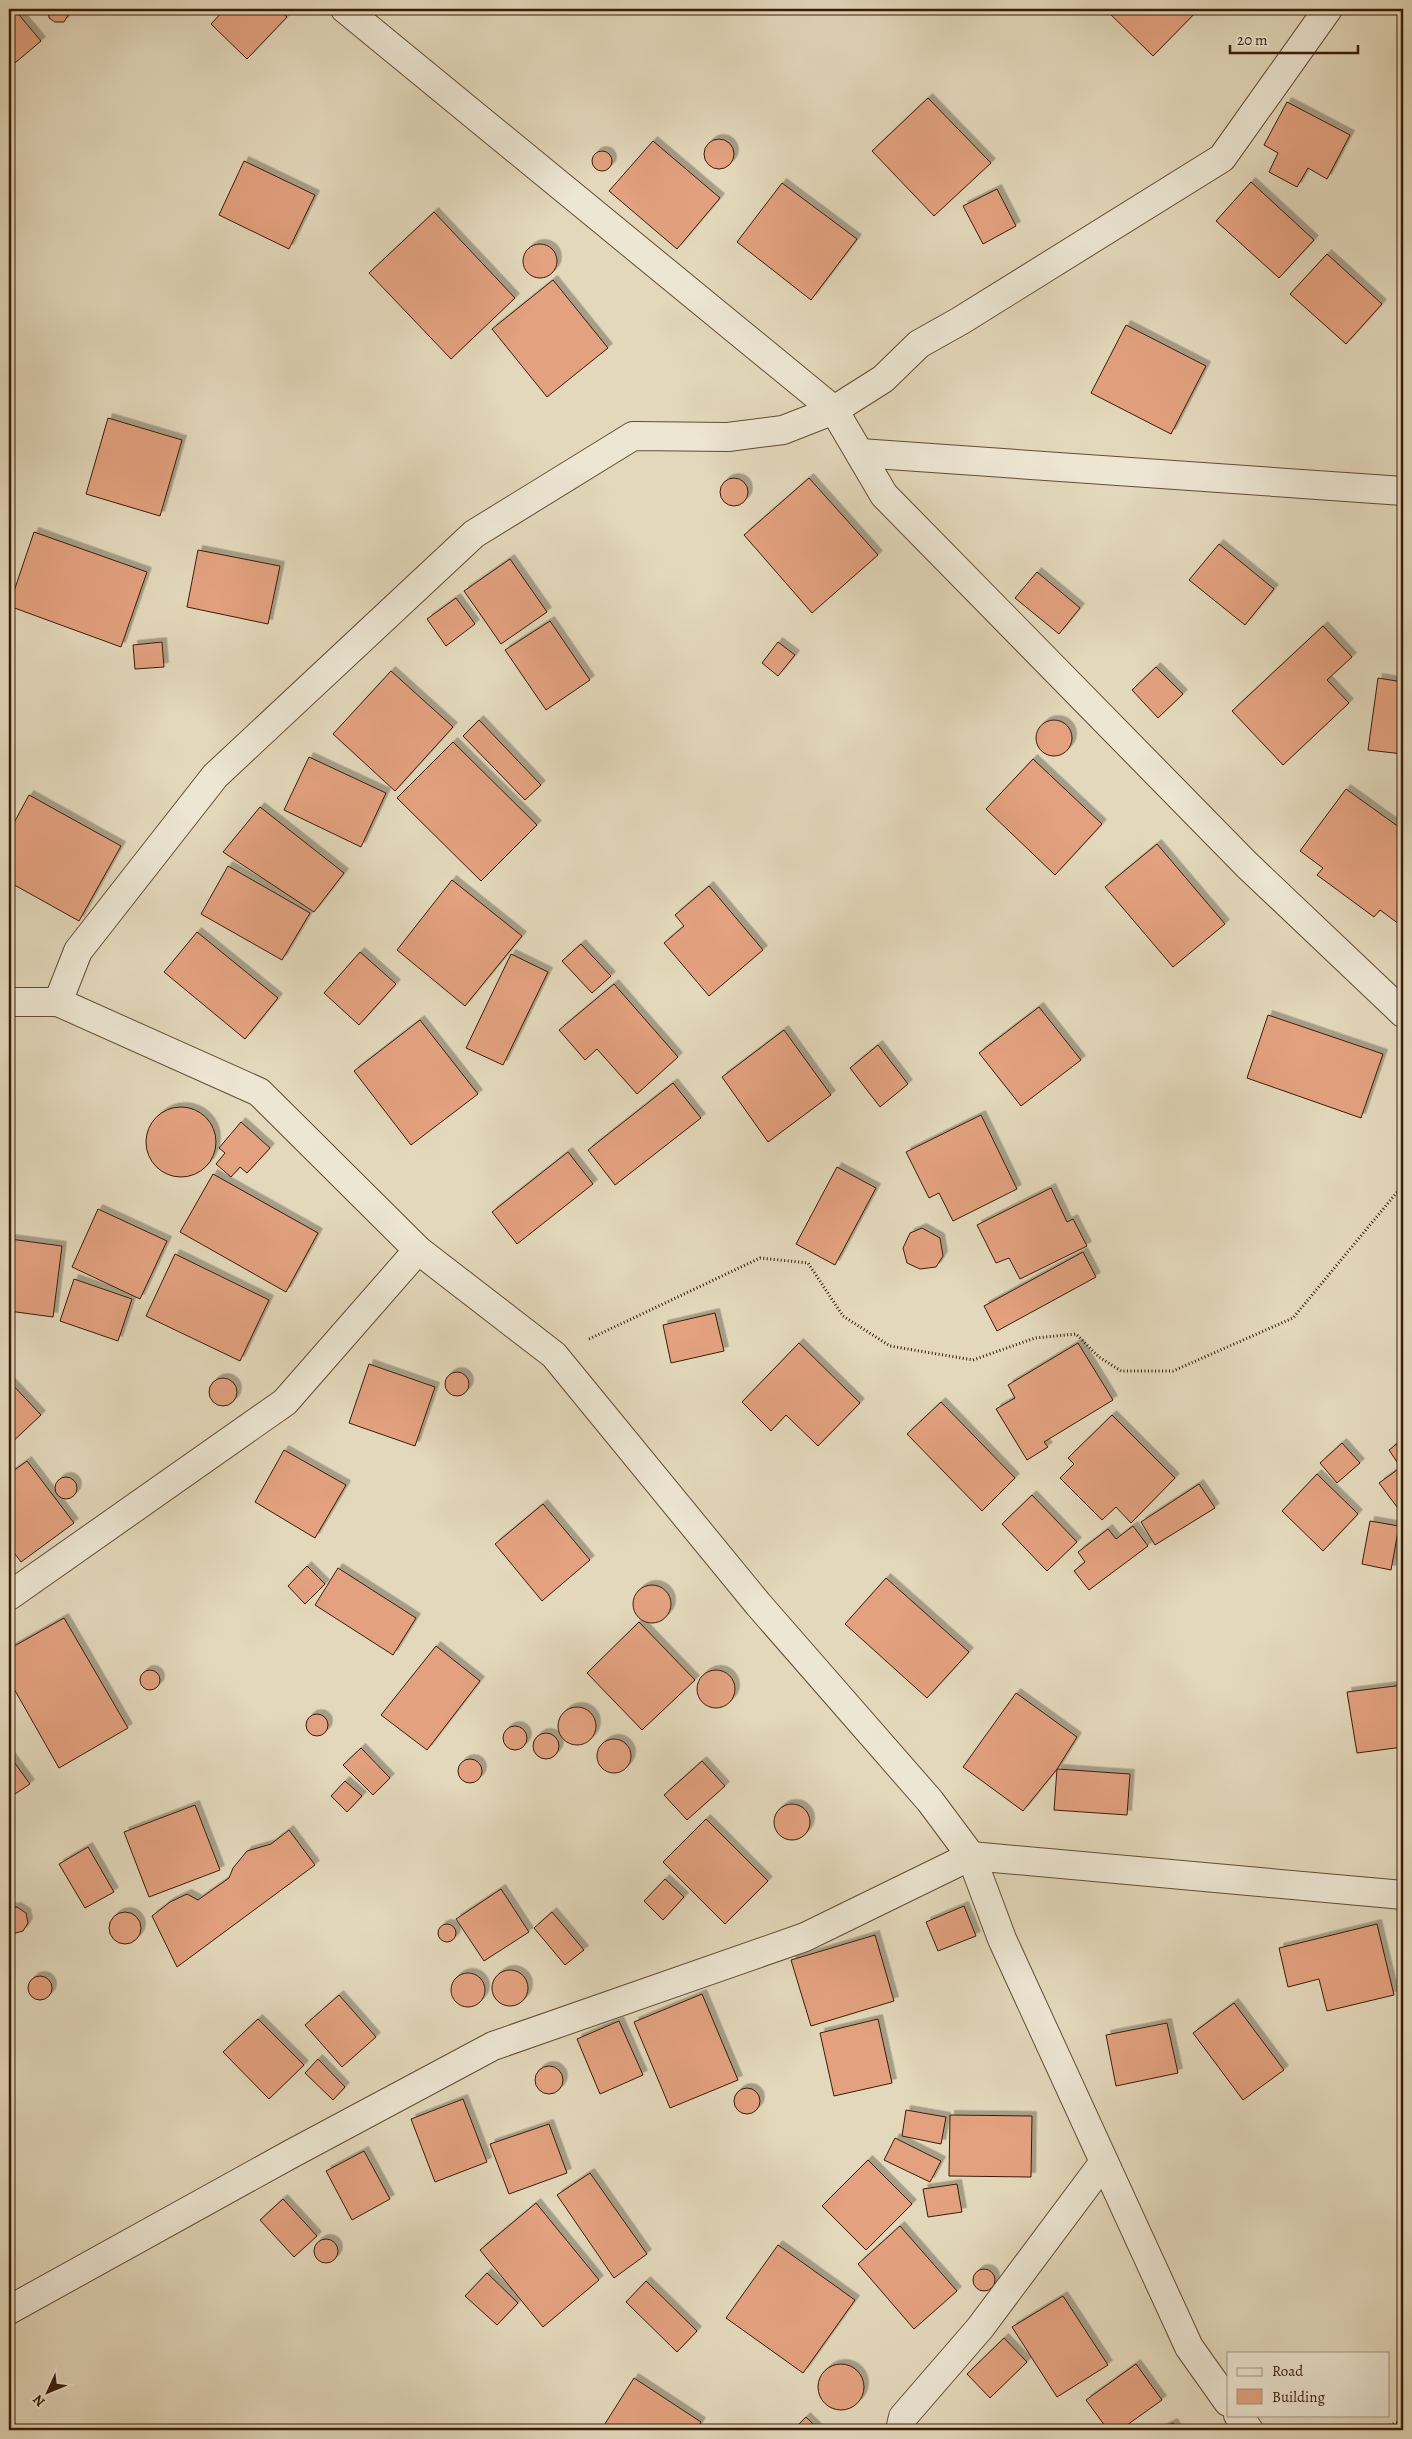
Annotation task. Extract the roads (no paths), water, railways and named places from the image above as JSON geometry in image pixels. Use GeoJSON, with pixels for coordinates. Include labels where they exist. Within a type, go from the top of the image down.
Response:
{"type":"FeatureCollection","features":[{"type":"Feature","properties":{"kind":"street"},"geometry":{"type":"LineString","coordinates":[[345,9],[834,410],[884,495],[1247,865],[1403,1013]]}},
{"type":"Feature","properties":{"kind":"street"},"geometry":{"type":"LineString","coordinates":[[58,1002],[78,951],[216,776],[474,534],[633,436],[728,437],[783,430],[834,410],[883,379],[919,344],[960,321],[1222,158],[1328,9]]}},
{"type":"Feature","properties":{"kind":"street"},"geometry":{"type":"LineString","coordinates":[[860,453],[1403,491]]}},
{"type":"Feature","properties":{"kind":"street"},"geometry":{"type":"LineString","coordinates":[[9,1002],[58,1002],[258,1092],[418,1250],[554,1355],[758,1604],[930,1801],[971,1856],[1002,1939],[1189,2347],[1227,2401]]}},
{"type":"Feature","properties":{"kind":"street"},"geometry":{"type":"LineString","coordinates":[[9,1596],[285,1402],[418,1250]]}},
{"type":"Feature","properties":{"kind":"street"},"geometry":{"type":"LineString","coordinates":[[9,2310],[291,2154],[492,2046],[805,1936],[971,1856],[1403,1895]]}},
{"type":"Feature","properties":{"kind":"street"},"geometry":{"type":"LineString","coordinates":[[900,2430],[903,2418],[980,2328],[1104,2162]]}},
{"type":"Feature","properties":{"kind":"street"},"geometry":{"type":"LineString","coordinates":[[1239,2416],[1249,2430]]}}]}
